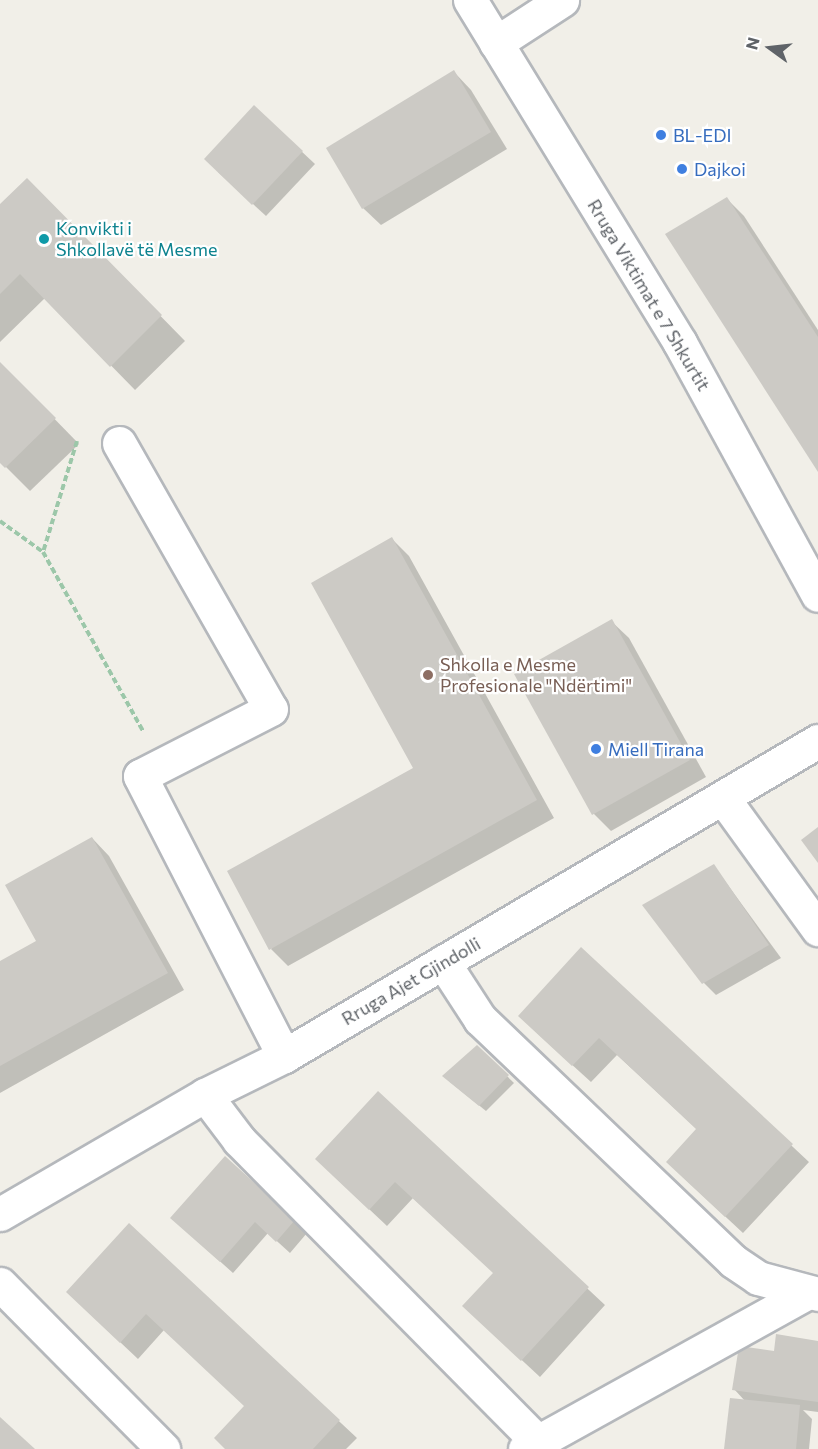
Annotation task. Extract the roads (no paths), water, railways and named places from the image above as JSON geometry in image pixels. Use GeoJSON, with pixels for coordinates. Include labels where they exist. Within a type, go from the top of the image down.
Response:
{"type":"FeatureCollection","features":[{"type":"Feature","properties":{"kind":"street","name":"Rruga Viktimat e 7 Shkurtit"},"geometry":{"type":"LineString","coordinates":[[470,0],[680,343],[818,595]]}},
{"type":"Feature","properties":{"kind":"street"},"geometry":{"type":"LineString","coordinates":[[496,43],[562,0]]}},
{"type":"Feature","properties":{"kind":"street"},"geometry":{"type":"LineString","coordinates":[[119,443],[271,709],[140,776],[284,1056]]}},
{"type":"Feature","properties":{"kind":"street","name":"Rruga Ajet Gjindolli"},"geometry":{"type":"LineString","coordinates":[[0,1214],[205,1095],[284,1056],[818,741]]}},
{"type":"Feature","properties":{"kind":"street"},"geometry":{"type":"LineString","coordinates":[[723,798],[818,928]]}},
{"type":"Feature","properties":{"kind":"street"},"geometry":{"type":"LineString","coordinates":[[443,962],[480,1019],[734,1261],[759,1278],[812,1294]]}},
{"type":"Feature","properties":{"kind":"street"},"geometry":{"type":"LineString","coordinates":[[205,1095],[239,1140],[532,1445],[812,1294]]}},
{"type":"Feature","properties":{"kind":"street"},"geometry":{"type":"LineString","coordinates":[[0,1284],[163,1449]]}},
{"type":"Feature","properties":{"kind":"place","name":"BL-EDI"},"geometry":{"type":"Point","coordinates":[661,135]}},
{"type":"Feature","properties":{"kind":"place","name":"Dajkoi"},"geometry":{"type":"Point","coordinates":[682,169]}},
{"type":"Feature","properties":{"kind":"place","name":"Konvikti i Shkollavë të Mesme"},"geometry":{"type":"Point","coordinates":[44,239]}},
{"type":"Feature","properties":{"kind":"place","name":"Shkolla e Mesme Profesionale \"Ndërtimi\""},"geometry":{"type":"Point","coordinates":[428,675]}},
{"type":"Feature","properties":{"kind":"place","name":"Miell Tirana"},"geometry":{"type":"Point","coordinates":[596,749]}}]}
